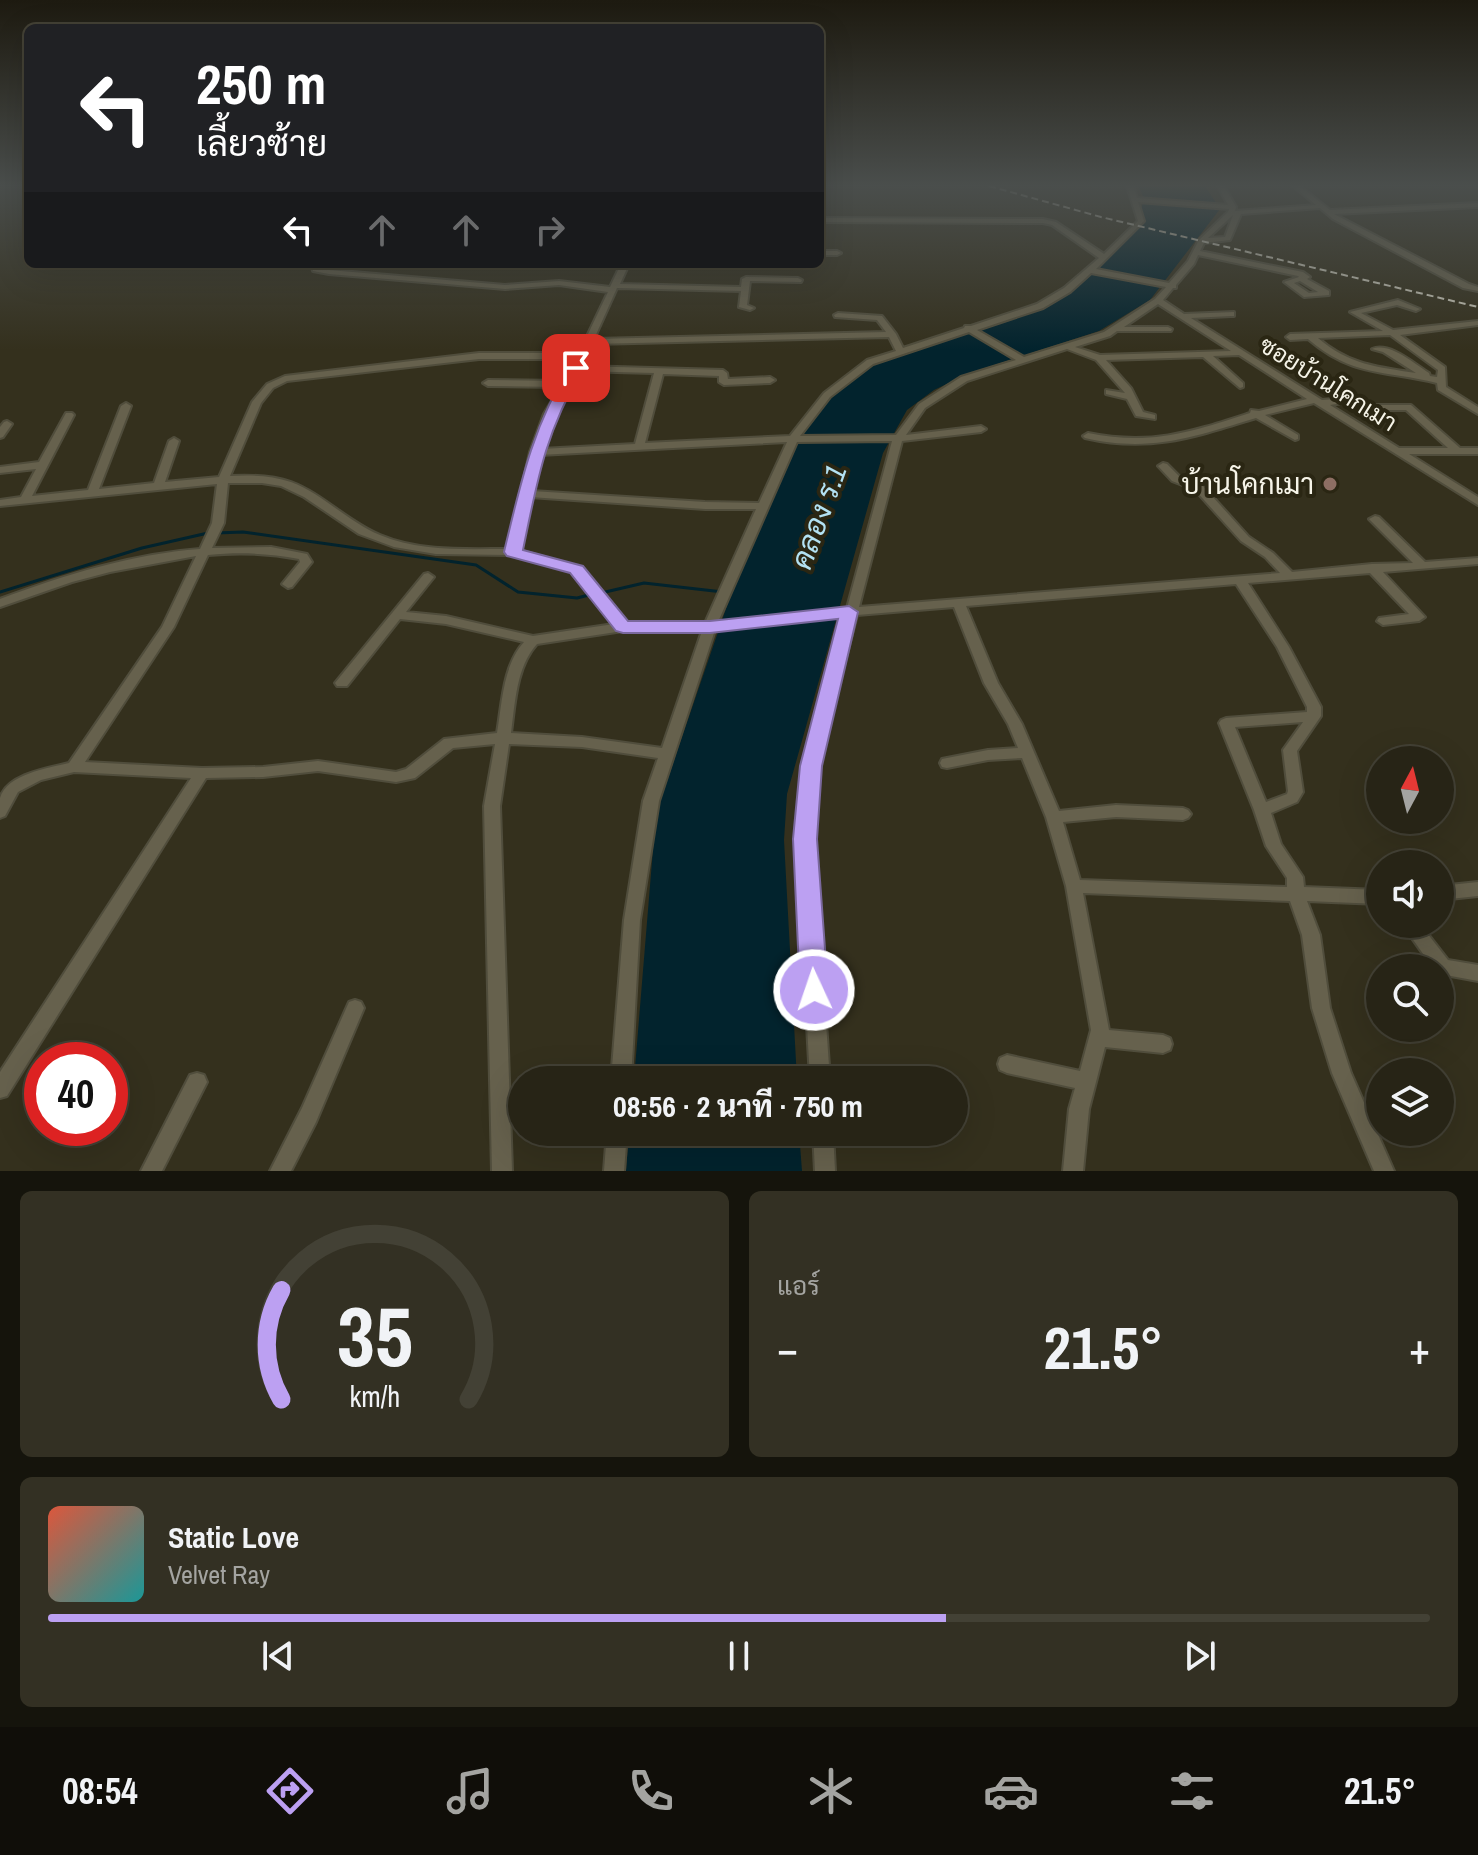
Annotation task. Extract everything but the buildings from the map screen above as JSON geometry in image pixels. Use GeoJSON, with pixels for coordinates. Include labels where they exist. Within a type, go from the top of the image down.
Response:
{"type":"FeatureCollection","features":[{"type":"Feature","properties":{"kind":"street"},"geometry":{"type":"LineString","coordinates":[[1079,241],[1104,258]]}},
{"type":"Feature","properties":{"kind":"street"},"geometry":{"type":"LineString","coordinates":[[622,1066],[632,920],[651,801],[710,627],[793,439],[827,395],[870,362],[1040,306],[1093,270],[1121,241]]}},
{"type":"Feature","properties":{"kind":"street"},"geometry":{"type":"LineString","coordinates":[[819,1066],[805,839],[811,766],[849,612],[898,439],[922,406],[964,379],[1070,348],[1114,329],[1158,301],[1206,241]]}},
{"type":"Feature","properties":{"kind":"street"},"geometry":{"type":"LineString","coordinates":[[1381,241],[1433,270],[1478,289]]}},
{"type":"Feature","properties":{"kind":"street"},"geometry":{"type":"LineString","coordinates":[[1200,247],[1306,276],[1302,279]]}},
{"type":"Feature","properties":{"kind":"street"},"geometry":{"type":"LineString","coordinates":[[824,253],[837,253]]}},
{"type":"Feature","properties":{"kind":"street"},"geometry":{"type":"LineString","coordinates":[[316,268],[329,272],[520,288],[559,283],[615,288],[742,289]]}},
{"type":"Feature","properties":{"kind":"street"},"geometry":{"type":"LineString","coordinates":[[513,552],[535,452],[623,268]]}},
{"type":"Feature","properties":{"kind":"street"},"geometry":{"type":"LineString","coordinates":[[1093,270],[1170,286]]}},
{"type":"Feature","properties":{"kind":"street"},"geometry":{"type":"LineString","coordinates":[[750,308],[743,307],[742,289],[749,278],[798,280]]}},
{"type":"Feature","properties":{"kind":"street","name":"ซอยบ้านโคกเมา"},"geometry":{"type":"LineString","coordinates":[[1158,301],[1478,502]]}},
{"type":"Feature","properties":{"kind":"street"},"geometry":{"type":"LineString","coordinates":[[1416,309],[1398,302],[1354,312],[1442,369],[1441,380],[1448,395],[1478,411]]}},
{"type":"Feature","properties":{"kind":"street"},"geometry":{"type":"LineString","coordinates":[[1184,316],[1231,314]]}},
{"type":"Feature","properties":{"kind":"street"},"geometry":{"type":"LineString","coordinates":[[838,315],[879,318],[900,350]]}},
{"type":"Feature","properties":{"kind":"street"},"geometry":{"type":"LineString","coordinates":[[1290,337],[1392,334],[1478,323]]}},
{"type":"Feature","properties":{"kind":"street"},"geometry":{"type":"LineString","coordinates":[[1460,325],[1478,334]]}},
{"type":"Feature","properties":{"kind":"street"},"geometry":{"type":"LineString","coordinates":[[968,328],[1024,361]]}},
{"type":"Feature","properties":{"kind":"street"},"geometry":{"type":"LineString","coordinates":[[1114,329],[1168,329]]}},
{"type":"Feature","properties":{"kind":"street"},"geometry":{"type":"LineString","coordinates":[[589,342],[892,334]]}},
{"type":"Feature","properties":{"kind":"street"},"geometry":{"type":"LineString","coordinates":[[1311,337],[1347,360],[1380,373],[1441,380]]}},
{"type":"Feature","properties":{"kind":"street"},"geometry":{"type":"LineString","coordinates":[[1070,348],[1099,358],[1241,354]]}},
{"type":"Feature","properties":{"kind":"street"},"geometry":{"type":"LineString","coordinates":[[1376,349],[1385,350],[1426,375]]}},
{"type":"Feature","properties":{"kind":"street"},"geometry":{"type":"LineString","coordinates":[[1206,355],[1240,385]]}},
{"type":"Feature","properties":{"kind":"street"},"geometry":{"type":"LineString","coordinates":[[74,767],[168,627],[218,523],[223,480],[257,402],[276,382],[479,356],[582,356]]}},
{"type":"Feature","properties":{"kind":"street"},"geometry":{"type":"LineString","coordinates":[[1099,358],[1108,376],[1131,397],[1139,414],[1152,417]]}},
{"type":"Feature","properties":{"kind":"street"},"geometry":{"type":"LineString","coordinates":[[1347,360],[1441,380]]}},
{"type":"Feature","properties":{"kind":"street"},"geometry":{"type":"LineString","coordinates":[[576,368],[723,373],[724,382],[770,380]]}},
{"type":"Feature","properties":{"kind":"street"},"geometry":{"type":"LineString","coordinates":[[639,448],[659,370]]}},
{"type":"Feature","properties":{"kind":"street"},"geometry":{"type":"LineString","coordinates":[[488,383],[565,384]]}},
{"type":"Feature","properties":{"kind":"street"},"geometry":{"type":"LineString","coordinates":[[1109,392],[1131,397]]}},
{"type":"Feature","properties":{"kind":"street"},"geometry":{"type":"LineString","coordinates":[[1088,436],[1106,441],[1156,441],[1254,412],[1346,400]]}},
{"type":"Feature","properties":{"kind":"street"},"geometry":{"type":"LineString","coordinates":[[92,493],[126,406]]}},
{"type":"Feature","properties":{"kind":"street"},"geometry":{"type":"LineString","coordinates":[[1373,407],[1408,407],[1457,451]]}},
{"type":"Feature","properties":{"kind":"street"},"geometry":{"type":"LineString","coordinates":[[1254,412],[1295,437]]}},
{"type":"Feature","properties":{"kind":"street"},"geometry":{"type":"LineString","coordinates":[[25,500],[69,415]]}},
{"type":"Feature","properties":{"kind":"street"},"geometry":{"type":"LineString","coordinates":[[0,435],[7,424]]}},
{"type":"Feature","properties":{"kind":"street"},"geometry":{"type":"LineString","coordinates":[[535,452],[793,439],[898,439],[981,429]]}},
{"type":"Feature","properties":{"kind":"street"},"geometry":{"type":"LineString","coordinates":[[158,486],[174,441]]}},
{"type":"Feature","properties":{"kind":"street"},"geometry":{"type":"LineString","coordinates":[[1398,451],[1478,451]]}},
{"type":"Feature","properties":{"kind":"street"},"geometry":{"type":"LineString","coordinates":[[0,470],[43,465]]}},
{"type":"Feature","properties":{"kind":"street"},"geometry":{"type":"LineString","coordinates":[[1163,466],[1176,479],[1199,488],[1245,539],[1269,555],[1288,575]]}},
{"type":"Feature","properties":{"kind":"street"},"geometry":{"type":"LineString","coordinates":[[0,503],[223,480],[273,481],[293,486],[323,509],[366,534],[403,545],[452,553],[513,552],[577,570],[623,627]]}},
{"type":"Feature","properties":{"kind":"street"},"geometry":{"type":"LineString","coordinates":[[527,494],[610,496],[711,508],[764,506]]}},
{"type":"Feature","properties":{"kind":"street"},"geometry":{"type":"LineString","coordinates":[[1375,519],[1421,564]]}},
{"type":"Feature","properties":{"kind":"street"},"geometry":{"type":"LineString","coordinates":[[0,603],[85,575],[206,547],[303,556],[306,562],[288,584]]}},
{"type":"Feature","properties":{"kind":"street"},"geometry":{"type":"LineString","coordinates":[[396,615],[446,620],[533,640],[623,627],[710,627],[849,612],[1478,561]]}},
{"type":"Feature","properties":{"kind":"street"},"geometry":{"type":"LineString","coordinates":[[1372,568],[1419,617],[1383,621]]}},
{"type":"Feature","properties":{"kind":"street"},"geometry":{"type":"LineString","coordinates":[[342,683],[428,577]]}},
{"type":"Feature","properties":{"kind":"street"},"geometry":{"type":"LineString","coordinates":[[1239,579],[1303,683],[1314,707],[1314,716],[1290,750],[1296,792],[1292,798],[1262,810]]}},
{"type":"Feature","properties":{"kind":"street"},"geometry":{"type":"LineString","coordinates":[[959,604],[991,683],[1027,753],[1054,817],[1074,886],[1100,1030],[1079,1109],[1073,1171]]}},
{"type":"Feature","properties":{"kind":"street"},"geometry":{"type":"LineString","coordinates":[[502,1171],[492,806],[500,738],[512,681],[523,651],[533,640]]}},
{"type":"Feature","properties":{"kind":"street"},"geometry":{"type":"LineString","coordinates":[[1314,716],[1226,723],[1274,846],[1295,877],[1296,895],[1311,935],[1321,1008],[1342,1073],[1384,1171]]}},
{"type":"Feature","properties":{"kind":"street"},"geometry":{"type":"LineString","coordinates":[[1,810],[13,788],[37,776],[74,767],[202,773],[263,772],[318,766],[396,777],[410,774],[449,743],[500,738],[582,742],[666,754]]}},
{"type":"Feature","properties":{"kind":"street"},"geometry":{"type":"LineString","coordinates":[[947,763],[988,755],[1027,753]]}},
{"type":"Feature","properties":{"kind":"street"},"geometry":{"type":"LineString","coordinates":[[0,1089],[202,773]]}},
{"type":"Feature","properties":{"kind":"street"},"geometry":{"type":"LineString","coordinates":[[1054,817],[1116,811],[1183,814]]}},
{"type":"Feature","properties":{"kind":"street"},"geometry":{"type":"LineString","coordinates":[[1074,886],[1366,897]]}},
{"type":"Feature","properties":{"kind":"street"},"geometry":{"type":"LineString","coordinates":[[1454,892],[1478,889]]}},
{"type":"Feature","properties":{"kind":"street"},"geometry":{"type":"LineString","coordinates":[[1421,938],[1443,967],[1478,973]]}},
{"type":"Feature","properties":{"kind":"street"},"geometry":{"type":"LineString","coordinates":[[280,1171],[309,1115],[355,1008]]}},
{"type":"Feature","properties":{"kind":"street"},"geometry":{"type":"LineString","coordinates":[[1098,1038],[1163,1044]]}},
{"type":"Feature","properties":{"kind":"street"},"geometry":{"type":"LineString","coordinates":[[1007,1064],[1087,1082]]}},
{"type":"Feature","properties":{"kind":"street"},"geometry":{"type":"LineString","coordinates":[[151,1171],[197,1082]]}},
{"type":"Feature","properties":{"kind":"street"},"geometry":{"type":"LineString","coordinates":[[614,1171],[616,1146]]}},
{"type":"Feature","properties":{"kind":"street"},"geometry":{"type":"LineString","coordinates":[[824,1146],[825,1171]]}},
{"type":"Feature","properties":{"kind":"water","name":"คลอง ร.1"},"geometry":{"type":"Polygon","coordinates":[[[1120,241],[1196,241],[1150,300],[1099,331],[970,373],[934,390],[907,410],[883,453],[787,794],[784,840],[796,1066],[635,1066],[656,813],[731,594],[796,443],[832,395],[873,363],[1030,313],[1073,288],[1120,241]]]}},
{"type":"Feature","properties":{"kind":"water"},"geometry":{"type":"Polygon","coordinates":[[[628,1146],[800,1146],[802,1171],[626,1171],[628,1146]]]}},
{"type":"Feature","properties":{"kind":"waterway"},"geometry":{"type":"LineString","coordinates":[[216,533],[243,532],[476,565],[518,592],[577,598],[593,594]]}},
{"type":"Feature","properties":{"kind":"waterway"},"geometry":{"type":"LineString","coordinates":[[0,592],[142,548],[208,533]]}},
{"type":"Feature","properties":{"kind":"waterway"},"geometry":{"type":"LineString","coordinates":[[601,593],[644,583],[723,592]]}},
{"type":"Feature","properties":{"kind":"railway"},"geometry":{"type":"LineString","coordinates":[[1200,241],[1478,307]]}},
{"type":"Feature","properties":{"kind":"place","name":"บ้านโคกเมา"},"geometry":{"type":"Point","coordinates":[1330,484]}},
{"type":"Feature","properties":{"kind":"route"},"geometry":{"type":"LineString","coordinates":[[576,368],[549,414],[535,452],[513,552],[577,570],[623,627],[710,627],[849,612],[811,766],[805,839],[814,990]]}}]}
